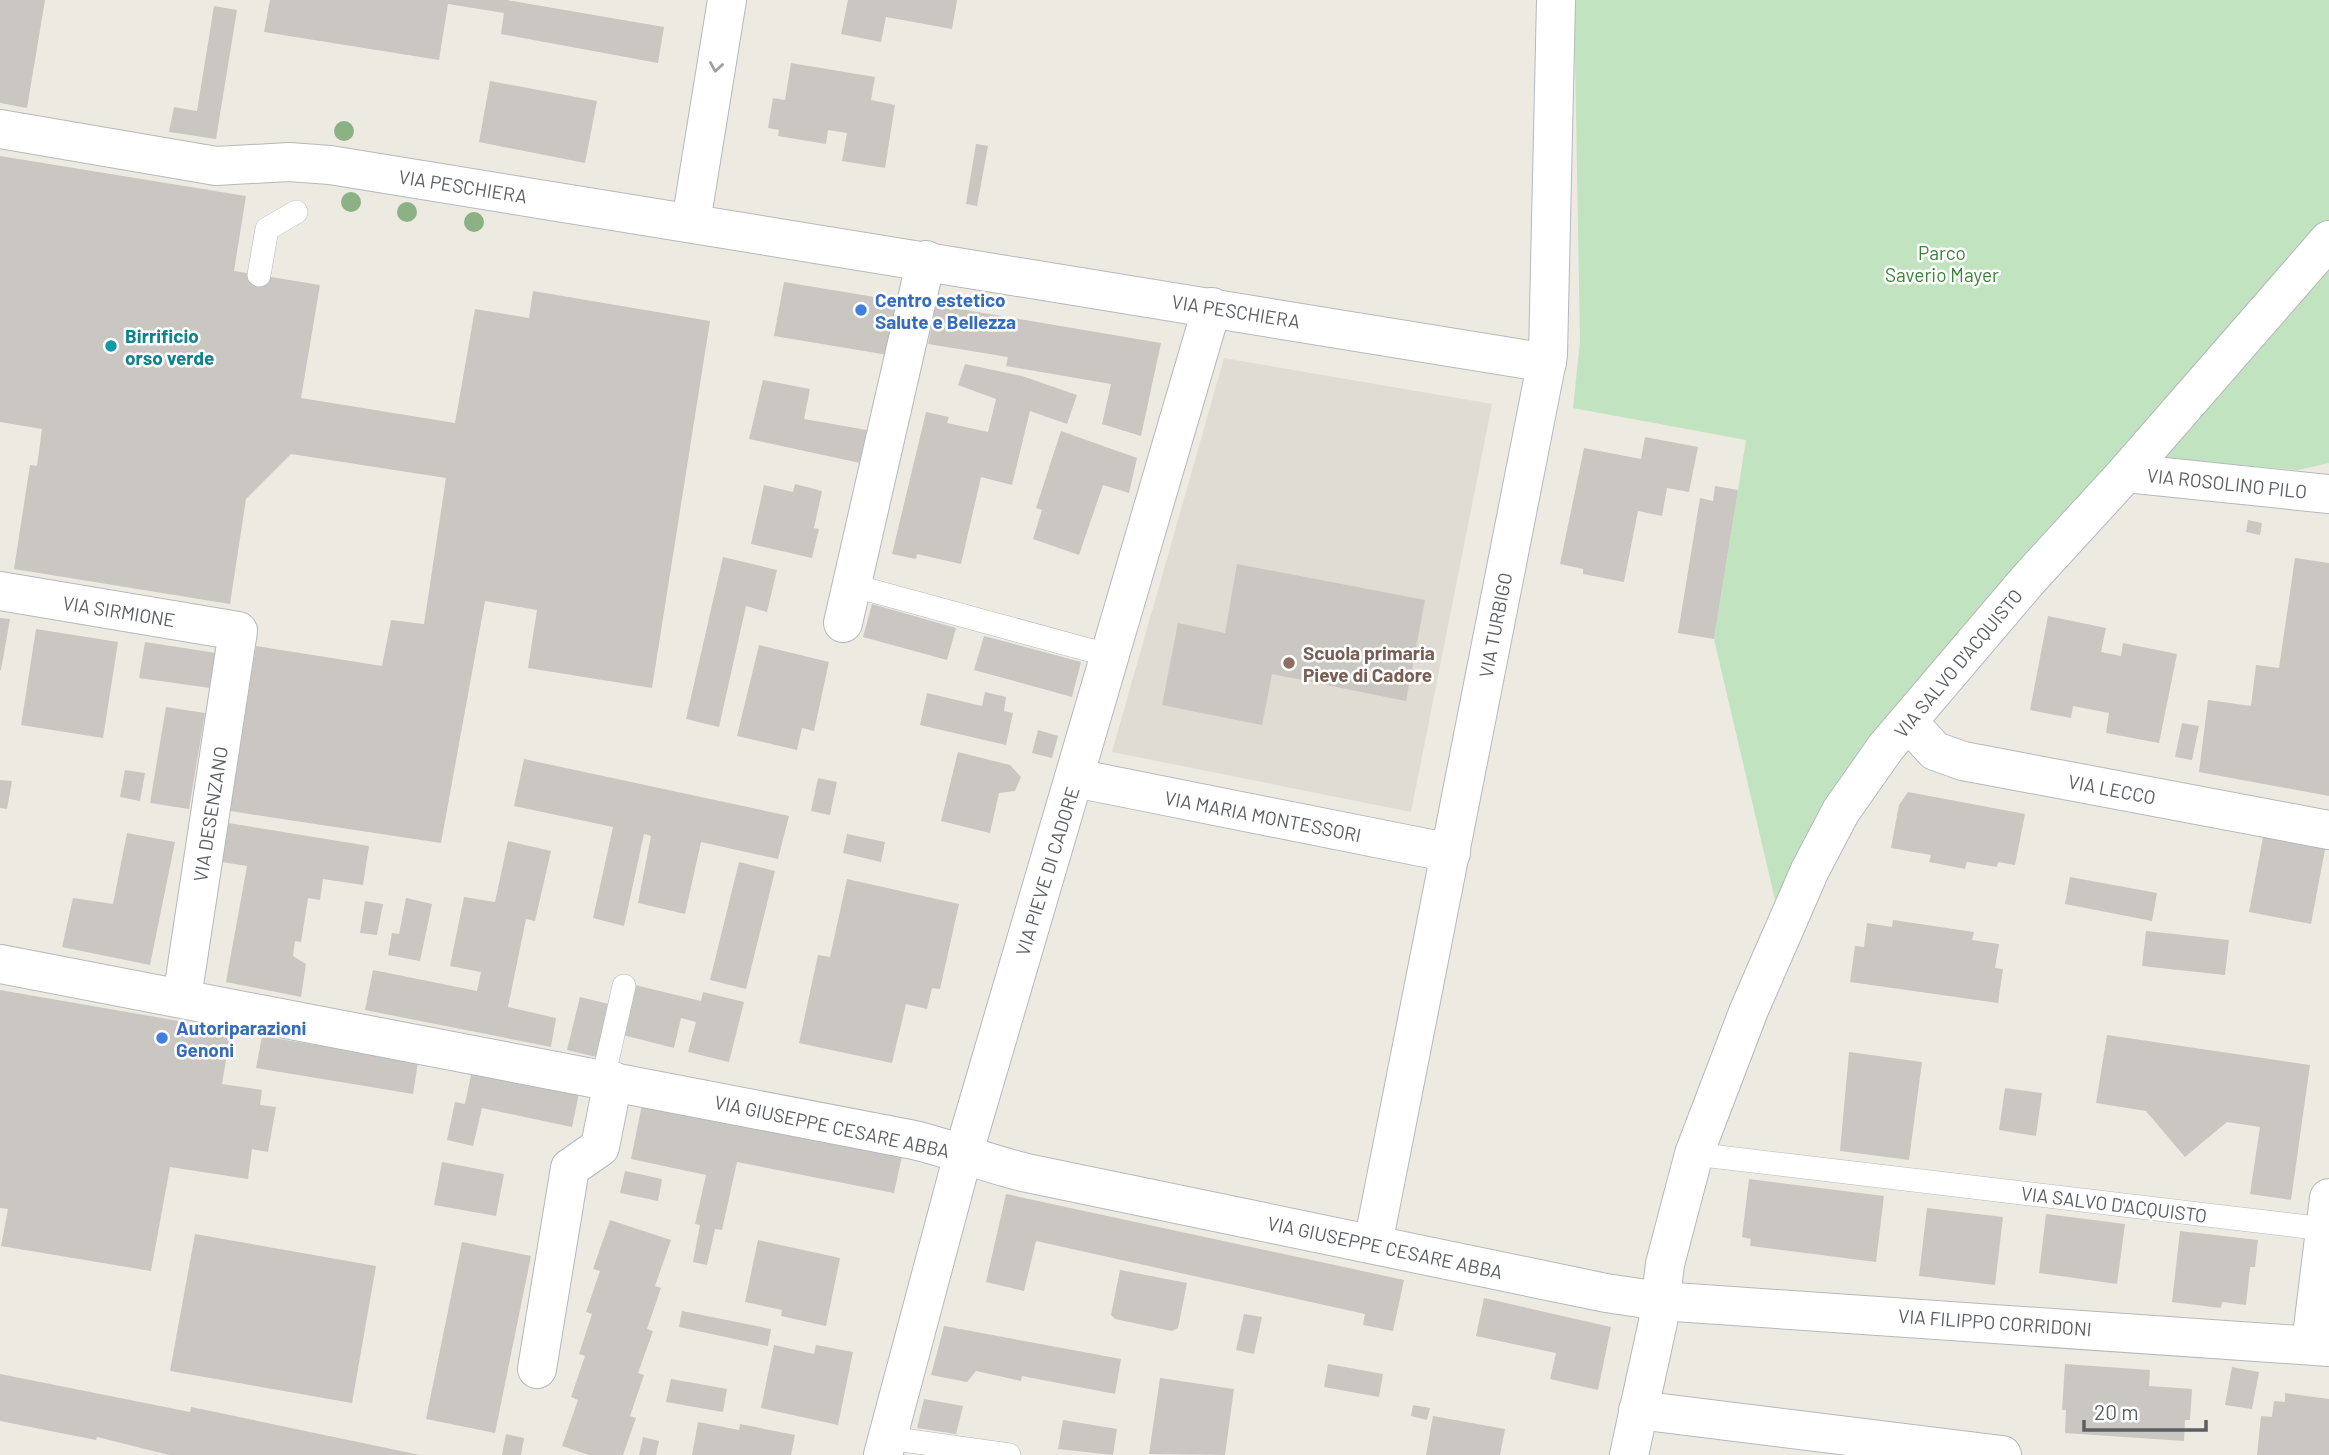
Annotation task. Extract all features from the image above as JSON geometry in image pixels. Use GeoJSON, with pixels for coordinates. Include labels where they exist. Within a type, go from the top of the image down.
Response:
{"type":"FeatureCollection","features":[{"type":"Feature","properties":{"kind":"street"},"geometry":{"type":"LineString","coordinates":[[691,222],[727,0]]}},
{"type":"Feature","properties":{"kind":"street","name":"VIA TURBIGO"},"geometry":{"type":"LineString","coordinates":[[1373,1244],[1547,363],[1556,0]]}},
{"type":"Feature","properties":{"kind":"street","name":"VIA PESCHIERA"},"geometry":{"type":"LineString","coordinates":[[0,129],[216,166],[289,162],[330,165],[1547,363]]}},
{"type":"Feature","properties":{"kind":"street","name":"VIA SALVO D'ACQUISTO"},"geometry":{"type":"LineString","coordinates":[[1629,1455],[1672,1230],[1694,1154],[1749,1010],[1810,870],[1854,790],[2028,580],[2126,473],[2329,240]]}},
{"type":"Feature","properties":{"kind":"street"},"geometry":{"type":"LineString","coordinates":[[843,623],[926,260]]}},
{"type":"Feature","properties":{"kind":"street","name":"VIA PIEVE DI CADORE"},"geometry":{"type":"LineString","coordinates":[[886,1446],[963,1154],[1212,307]]}},
{"type":"Feature","properties":{"kind":"street","name":"VIA ROSOLINO PILO"},"geometry":{"type":"LineString","coordinates":[[2126,473],[2329,494]]}},
{"type":"Feature","properties":{"kind":"street","name":"VIA SIRMIONE"},"geometry":{"type":"LineString","coordinates":[[0,591],[238,631]]}},
{"type":"Feature","properties":{"kind":"street","name":"VIA DESENZANO"},"geometry":{"type":"LineString","coordinates":[[182,998],[238,631]]}},
{"type":"Feature","properties":{"kind":"street","name":"VIA LECCO"},"geometry":{"type":"LineString","coordinates":[[1909,723],[1935,751],[1956,759],[2329,830]]}},
{"type":"Feature","properties":{"kind":"street","name":"VIA MARIA MONTESSORI"},"geometry":{"type":"LineString","coordinates":[[1075,778],[1451,853]]}},
{"type":"Feature","properties":{"kind":"street","name":"VIA GIUSEPPE CESARE ABBA"},"geometry":{"type":"LineString","coordinates":[[0,964],[914,1140],[963,1154],[983,1163],[1027,1173],[1606,1293],[1660,1301]]}},
{"type":"Feature","properties":{"kind":"street"},"geometry":{"type":"LineString","coordinates":[[537,1369],[570,1168],[600,1147],[608,1081]]}},
{"type":"Feature","properties":{"kind":"street"},"geometry":{"type":"LineString","coordinates":[[2320,1346],[2327,1214]]}},
{"type":"Feature","properties":{"kind":"street","name":"VIA FILIPPO CORRIDONI"},"geometry":{"type":"LineString","coordinates":[[1660,1301],[2320,1346]]}},
{"type":"Feature","properties":{"kind":"street"},"geometry":{"type":"LineString","coordinates":[[1639,1410],[2001,1455]]}},
{"type":"Feature","properties":{"kind":"lane"},"geometry":{"type":"LineString","coordinates":[[259,275],[267,229],[296,212]]}},
{"type":"Feature","properties":{"kind":"lane"},"geometry":{"type":"LineString","coordinates":[[851,585],[1111,656]]}},
{"type":"Feature","properties":{"kind":"lane"},"geometry":{"type":"LineString","coordinates":[[608,1081],[624,986]]}},
{"type":"Feature","properties":{"kind":"lane","name":"VIA SALVO D'ACQUISTO"},"geometry":{"type":"LineString","coordinates":[[1694,1154],[2327,1214]]}},
{"type":"Feature","properties":{"kind":"lane","name":"VIA PIEVE DI CADORE"},"geometry":{"type":"LineString","coordinates":[[886,1446],[1009,1455]]}},
{"type":"Feature","properties":{"kind":"shaded area","name":"Scuola primaria Pieve di Cadore"},"geometry":{"type":"Polygon","coordinates":[[[1224,358],[1492,404],[1411,812],[1112,752],[1224,358]]]}},
{"type":"Feature","properties":{"kind":"green space","name":"Parco Saverio Mayer"},"geometry":{"type":"Polygon","coordinates":[[[1574,0],[2329,0],[2329,463],[2298,470],[2122,455],[1776,904],[1714,639],[1746,440],[1573,408],[1580,342],[1574,0]]]}},
{"type":"Feature","properties":{"kind":"building"},"geometry":{"type":"Polygon","coordinates":[[[0,0],[45,0],[27,108],[0,103],[0,0]]]}},
{"type":"Feature","properties":{"kind":"building"},"geometry":{"type":"Polygon","coordinates":[[[270,0],[507,0],[664,27],[658,63],[501,34],[504,13],[448,4],[439,60],[264,32],[270,0]]]}},
{"type":"Feature","properties":{"kind":"building"},"geometry":{"type":"Polygon","coordinates":[[[848,0],[957,0],[952,29],[886,17],[881,42],[841,34],[848,0]]]}},
{"type":"Feature","properties":{"kind":"building"},"geometry":{"type":"Polygon","coordinates":[[[214,6],[237,10],[216,139],[169,132],[174,107],[197,111],[214,6]]]}},
{"type":"Feature","properties":{"kind":"building"},"geometry":{"type":"Polygon","coordinates":[[[791,63],[875,77],[871,100],[895,105],[885,168],[842,161],[847,133],[828,130],[826,144],[778,136],[779,130],[768,128],[773,98],[785,100],[791,63]]]}},
{"type":"Feature","properties":{"kind":"building"},"geometry":{"type":"Polygon","coordinates":[[[490,81],[597,101],[585,163],[479,142],[490,81]]]}},
{"type":"Feature","properties":{"kind":"building"},"geometry":{"type":"Polygon","coordinates":[[[976,144],[988,146],[977,206],[966,204],[976,144]]]}},
{"type":"Feature","properties":{"kind":"building"},"geometry":{"type":"Polygon","coordinates":[[[0,156],[246,196],[234,271],[320,285],[301,398],[455,423],[475,309],[529,318],[533,291],[710,321],[652,688],[528,668],[537,610],[485,601],[441,843],[230,811],[256,646],[382,666],[391,620],[424,624],[446,478],[291,454],[246,499],[230,604],[14,569],[30,465],[37,466],[42,429],[0,422],[0,156]]]}},
{"type":"Feature","properties":{"kind":"building"},"geometry":{"type":"Polygon","coordinates":[[[784,282],[899,301],[888,355],[774,336],[784,282]]]}},
{"type":"Feature","properties":{"kind":"building"},"geometry":{"type":"Polygon","coordinates":[[[936,305],[1161,343],[1141,436],[1102,424],[1111,384],[1006,366],[1008,357],[928,344],[936,305]]]}},
{"type":"Feature","properties":{"kind":"building"},"geometry":{"type":"Polygon","coordinates":[[[965,364],[1022,376],[1077,395],[1067,424],[1030,411],[1012,485],[981,477],[961,564],[917,554],[916,559],[892,554],[926,412],[949,417],[947,423],[988,432],[996,399],[958,385],[965,364]]]}},
{"type":"Feature","properties":{"kind":"building"},"geometry":{"type":"Polygon","coordinates":[[[763,380],[810,389],[804,419],[867,430],[860,463],[749,439],[763,380]]]}},
{"type":"Feature","properties":{"kind":"building"},"geometry":{"type":"Polygon","coordinates":[[[1061,431],[1137,458],[1129,493],[1103,485],[1079,555],[1033,539],[1042,510],[1036,508],[1061,431]]]}},
{"type":"Feature","properties":{"kind":"building"},"geometry":{"type":"Polygon","coordinates":[[[1645,437],[1698,447],[1689,492],[1667,488],[1662,516],[1638,511],[1624,582],[1583,574],[1583,569],[1560,564],[1584,448],[1641,459],[1645,437]]]}},
{"type":"Feature","properties":{"kind":"building"},"geometry":{"type":"Polygon","coordinates":[[[795,484],[822,491],[814,528],[819,529],[812,558],[751,544],[764,485],[793,492],[795,484]]]}},
{"type":"Feature","properties":{"kind":"building"},"geometry":{"type":"Polygon","coordinates":[[[1715,486],[1738,490],[1714,639],[1678,633],[1700,498],[1713,501],[1715,486]]]}},
{"type":"Feature","properties":{"kind":"building"},"geometry":{"type":"Polygon","coordinates":[[[2248,520],[2262,523],[2260,535],[2246,532],[2248,520]]]}},
{"type":"Feature","properties":{"kind":"building"},"geometry":{"type":"Polygon","coordinates":[[[723,557],[777,570],[767,612],[746,606],[719,727],[686,719],[723,557]]]}},
{"type":"Feature","properties":{"kind":"building"},"geometry":{"type":"Polygon","coordinates":[[[2295,558],[2329,563],[2329,796],[2199,772],[2208,700],[2251,706],[2256,665],[2279,668],[2295,558]]]}},
{"type":"Feature","properties":{"kind":"building"},"geometry":{"type":"Polygon","coordinates":[[[1237,564],[1425,600],[1406,701],[1272,674],[1262,725],[1162,705],[1178,623],[1225,633],[1237,564]]]}},
{"type":"Feature","properties":{"kind":"building"},"geometry":{"type":"Polygon","coordinates":[[[872,604],[956,628],[947,660],[863,637],[872,604]]]}},
{"type":"Feature","properties":{"kind":"building"},"geometry":{"type":"Polygon","coordinates":[[[2048,616],[2106,628],[2101,652],[2121,656],[2123,643],[2177,654],[2159,743],[2106,733],[2109,713],[2073,706],[2071,718],[2030,710],[2048,616]]]}},
{"type":"Feature","properties":{"kind":"building"},"geometry":{"type":"Polygon","coordinates":[[[0,618],[10,619],[1,670],[0,670],[0,618]]]}},
{"type":"Feature","properties":{"kind":"building"},"geometry":{"type":"Polygon","coordinates":[[[36,629],[118,642],[103,738],[21,725],[36,629]]]}},
{"type":"Feature","properties":{"kind":"building"},"geometry":{"type":"Polygon","coordinates":[[[984,636],[1081,662],[1072,697],[974,670],[984,636]]]}},
{"type":"Feature","properties":{"kind":"building"},"geometry":{"type":"Polygon","coordinates":[[[145,642],[216,653],[210,688],[139,678],[145,642]]]}},
{"type":"Feature","properties":{"kind":"building"},"geometry":{"type":"Polygon","coordinates":[[[759,645],[829,662],[814,731],[802,728],[797,750],[737,736],[759,645]]]}},
{"type":"Feature","properties":{"kind":"building"},"geometry":{"type":"Polygon","coordinates":[[[985,692],[1006,697],[1004,711],[1013,713],[1006,745],[920,725],[927,693],[982,706],[985,692]]]}},
{"type":"Feature","properties":{"kind":"building"},"geometry":{"type":"Polygon","coordinates":[[[166,707],[205,713],[189,809],[150,803],[166,707]]]}},
{"type":"Feature","properties":{"kind":"building"},"geometry":{"type":"Polygon","coordinates":[[[2182,723],[2199,726],[2192,760],[2175,757],[2182,723]]]}},
{"type":"Feature","properties":{"kind":"building"},"geometry":{"type":"Polygon","coordinates":[[[1038,730],[1058,736],[1052,758],[1032,753],[1038,730]]]}},
{"type":"Feature","properties":{"kind":"building"},"geometry":{"type":"Polygon","coordinates":[[[958,752],[1010,765],[1021,777],[1015,791],[999,793],[990,833],[941,821],[958,752]]]}},
{"type":"Feature","properties":{"kind":"building"},"geometry":{"type":"Polygon","coordinates":[[[524,759],[789,816],[778,859],[701,842],[685,914],[638,903],[651,836],[644,834],[624,926],[593,918],[613,827],[514,806],[524,759]]]}},
{"type":"Feature","properties":{"kind":"building"},"geometry":{"type":"Polygon","coordinates":[[[125,770],[145,773],[140,801],[120,797],[125,770]]]}},
{"type":"Feature","properties":{"kind":"building"},"geometry":{"type":"Polygon","coordinates":[[[818,778],[837,782],[830,815],[811,811],[818,778]]]}},
{"type":"Feature","properties":{"kind":"building"},"geometry":{"type":"Polygon","coordinates":[[[0,780],[12,781],[7,809],[0,808],[0,780]]]}},
{"type":"Feature","properties":{"kind":"building"},"geometry":{"type":"Polygon","coordinates":[[[1908,792],[2025,814],[2015,865],[1998,862],[1997,867],[1967,862],[1965,869],[1929,862],[1931,855],[1891,848],[1899,805],[1908,792]]]}},
{"type":"Feature","properties":{"kind":"building"},"geometry":{"type":"Polygon","coordinates":[[[228,823],[369,846],[363,885],[323,879],[320,900],[308,898],[301,942],[295,941],[293,956],[306,964],[301,997],[226,982],[247,866],[222,862],[228,823]]]}},
{"type":"Feature","properties":{"kind":"building"},"geometry":{"type":"Polygon","coordinates":[[[2264,832],[2326,844],[2311,924],[2249,912],[2264,832]]]}},
{"type":"Feature","properties":{"kind":"building"},"geometry":{"type":"Polygon","coordinates":[[[127,833],[175,842],[150,965],[62,947],[73,898],[113,904],[127,833]]]}},
{"type":"Feature","properties":{"kind":"building"},"geometry":{"type":"Polygon","coordinates":[[[847,834],[885,842],[881,862],[843,853],[847,834]]]}},
{"type":"Feature","properties":{"kind":"building"},"geometry":{"type":"Polygon","coordinates":[[[508,841],[551,851],[535,921],[526,919],[508,1007],[556,1018],[551,1047],[365,1010],[373,970],[477,991],[481,972],[450,966],[464,897],[495,902],[508,841]]]}},
{"type":"Feature","properties":{"kind":"building"},"geometry":{"type":"Polygon","coordinates":[[[739,862],[775,871],[746,989],[710,980],[739,862]]]}},
{"type":"Feature","properties":{"kind":"building"},"geometry":{"type":"Polygon","coordinates":[[[2070,877],[2157,893],[2152,921],[2065,904],[2070,877]]]}},
{"type":"Feature","properties":{"kind":"building"},"geometry":{"type":"Polygon","coordinates":[[[847,879],[959,904],[940,989],[932,988],[927,1009],[906,1004],[892,1063],[799,1043],[818,955],[830,957],[847,879]]]}},
{"type":"Feature","properties":{"kind":"building"},"geometry":{"type":"Polygon","coordinates":[[[406,898],[432,904],[420,961],[388,955],[392,933],[399,934],[406,898]]]}},
{"type":"Feature","properties":{"kind":"building"},"geometry":{"type":"Polygon","coordinates":[[[365,901],[383,904],[377,935],[360,933],[365,901]]]}},
{"type":"Feature","properties":{"kind":"building"},"geometry":{"type":"Polygon","coordinates":[[[1893,920],[1974,932],[1972,940],[1999,944],[1995,968],[2003,969],[1998,1003],[1850,982],[1855,946],[1864,947],[1867,923],[1892,927],[1893,920]]]}},
{"type":"Feature","properties":{"kind":"building"},"geometry":{"type":"Polygon","coordinates":[[[2146,931],[2229,940],[2225,975],[2142,966],[2146,931]]]}},
{"type":"Feature","properties":{"kind":"building"},"geometry":{"type":"Polygon","coordinates":[[[635,985],[701,1001],[703,992],[744,1002],[729,1062],[688,1052],[696,1022],[681,1018],[674,1048],[623,1035],[635,985]]]}},
{"type":"Feature","properties":{"kind":"building"},"geometry":{"type":"Polygon","coordinates":[[[0,990],[231,1030],[222,1084],[262,1090],[260,1105],[276,1107],[268,1152],[252,1149],[248,1179],[170,1167],[151,1271],[1,1246],[8,1209],[0,1208],[0,990]]]}},
{"type":"Feature","properties":{"kind":"building"},"geometry":{"type":"Polygon","coordinates":[[[580,997],[609,1004],[596,1057],[567,1050],[580,997]]]}},
{"type":"Feature","properties":{"kind":"building"},"geometry":{"type":"Polygon","coordinates":[[[2107,1035],[2310,1065],[2291,1200],[2250,1194],[2260,1127],[2227,1122],[2185,1157],[2146,1111],[2096,1103],[2107,1035]]]}},
{"type":"Feature","properties":{"kind":"building"},"geometry":{"type":"Polygon","coordinates":[[[262,1036],[418,1062],[413,1094],[256,1068],[262,1036]]]}},
{"type":"Feature","properties":{"kind":"building"},"geometry":{"type":"Polygon","coordinates":[[[1849,1052],[1922,1062],[1909,1160],[1840,1151],[1849,1052]]]}},
{"type":"Feature","properties":{"kind":"building"},"geometry":{"type":"Polygon","coordinates":[[[472,1070],[579,1093],[572,1127],[482,1108],[473,1146],[447,1140],[455,1102],[465,1104],[472,1070]]]}},
{"type":"Feature","properties":{"kind":"building"},"geometry":{"type":"Polygon","coordinates":[[[2005,1088],[2042,1093],[2036,1136],[1999,1130],[2005,1088]]]}},
{"type":"Feature","properties":{"kind":"building"},"geometry":{"type":"Polygon","coordinates":[[[642,1104],[902,1156],[894,1193],[737,1162],[722,1230],[715,1229],[707,1265],[693,1262],[700,1225],[695,1224],[706,1175],[631,1159],[642,1104]]]}},
{"type":"Feature","properties":{"kind":"building"},"geometry":{"type":"Polygon","coordinates":[[[442,1162],[504,1174],[496,1216],[434,1205],[442,1162]]]}},
{"type":"Feature","properties":{"kind":"building"},"geometry":{"type":"Polygon","coordinates":[[[625,1171],[662,1179],[658,1201],[620,1193],[625,1171]]]}},
{"type":"Feature","properties":{"kind":"building"},"geometry":{"type":"Polygon","coordinates":[[[1749,1179],[1884,1196],[1876,1262],[1750,1246],[1751,1239],[1742,1237],[1749,1179]]]}},
{"type":"Feature","properties":{"kind":"building"},"geometry":{"type":"Polygon","coordinates":[[[1006,1194],[1404,1280],[1393,1331],[1363,1325],[1365,1314],[1036,1241],[1024,1291],[986,1282],[1006,1194]]]}},
{"type":"Feature","properties":{"kind":"building"},"geometry":{"type":"Polygon","coordinates":[[[1927,1208],[2003,1217],[1995,1285],[1919,1276],[1927,1208]]]}},
{"type":"Feature","properties":{"kind":"building"},"geometry":{"type":"Polygon","coordinates":[[[2046,1214],[2125,1224],[2117,1284],[2039,1273],[2046,1214]]]}},
{"type":"Feature","properties":{"kind":"building"},"geometry":{"type":"Polygon","coordinates":[[[610,1220],[671,1240],[655,1286],[661,1288],[647,1329],[653,1331],[638,1373],[644,1375],[630,1416],[636,1418],[623,1455],[589,1455],[562,1446],[578,1400],[571,1397],[585,1356],[579,1354],[592,1314],[586,1312],[600,1271],[593,1269],[610,1220]]]}},
{"type":"Feature","properties":{"kind":"building"},"geometry":{"type":"Polygon","coordinates":[[[2180,1231],[2258,1240],[2255,1267],[2250,1267],[2246,1305],[2222,1302],[2221,1308],[2172,1302],[2180,1231]]]}},
{"type":"Feature","properties":{"kind":"building"},"geometry":{"type":"Polygon","coordinates":[[[195,1234],[376,1266],[352,1403],[170,1371],[195,1234]]]}},
{"type":"Feature","properties":{"kind":"building"},"geometry":{"type":"Polygon","coordinates":[[[758,1240],[840,1258],[826,1326],[781,1316],[782,1310],[745,1302],[758,1240]]]}},
{"type":"Feature","properties":{"kind":"building"},"geometry":{"type":"Polygon","coordinates":[[[462,1242],[531,1256],[495,1433],[426,1419],[462,1242]]]}},
{"type":"Feature","properties":{"kind":"building"},"geometry":{"type":"Polygon","coordinates":[[[1120,1270],[1187,1283],[1178,1328],[1172,1331],[1115,1319],[1111,1315],[1120,1270]]]}},
{"type":"Feature","properties":{"kind":"building"},"geometry":{"type":"Polygon","coordinates":[[[1484,1298],[1611,1327],[1598,1390],[1550,1379],[1556,1353],[1476,1336],[1484,1298]]]}},
{"type":"Feature","properties":{"kind":"building"},"geometry":{"type":"Polygon","coordinates":[[[682,1311],[771,1329],[768,1346],[679,1327],[682,1311]]]}},
{"type":"Feature","properties":{"kind":"building"},"geometry":{"type":"Polygon","coordinates":[[[1244,1314],[1262,1317],[1254,1354],[1236,1350],[1244,1314]]]}},
{"type":"Feature","properties":{"kind":"building"},"geometry":{"type":"Polygon","coordinates":[[[944,1326],[1121,1359],[1115,1394],[1022,1376],[1021,1381],[976,1371],[967,1382],[931,1375],[944,1326]]]}},
{"type":"Feature","properties":{"kind":"building"},"geometry":{"type":"Polygon","coordinates":[[[774,1345],[814,1354],[816,1345],[853,1352],[838,1425],[761,1408],[774,1345]]]}},
{"type":"Feature","properties":{"kind":"building"},"geometry":{"type":"Polygon","coordinates":[[[1328,1364],[1383,1374],[1379,1397],[1324,1387],[1328,1364]]]}},
{"type":"Feature","properties":{"kind":"building"},"geometry":{"type":"Polygon","coordinates":[[[2065,1364],[2150,1370],[2149,1386],[2192,1389],[2190,1420],[2185,1420],[2184,1441],[2065,1433],[2066,1410],[2062,1410],[2065,1364]]]}},
{"type":"Feature","properties":{"kind":"building"},"geometry":{"type":"Polygon","coordinates":[[[2232,1367],[2259,1372],[2252,1409],[2225,1405],[2232,1367]]]}},
{"type":"Feature","properties":{"kind":"building"},"geometry":{"type":"Polygon","coordinates":[[[0,1374],[190,1412],[191,1407],[420,1455],[169,1455],[97,1437],[96,1440],[0,1421],[0,1374]]]}},
{"type":"Feature","properties":{"kind":"building"},"geometry":{"type":"Polygon","coordinates":[[[1160,1378],[1234,1389],[1225,1455],[1149,1454],[1160,1378]]]}},
{"type":"Feature","properties":{"kind":"building"},"geometry":{"type":"Polygon","coordinates":[[[671,1379],[727,1389],[723,1412],[666,1402],[671,1379]]]}},
{"type":"Feature","properties":{"kind":"building"},"geometry":{"type":"Polygon","coordinates":[[[2285,1393],[2329,1399],[2329,1455],[2257,1455],[2261,1416],[2272,1417],[2274,1401],[2285,1402],[2285,1393]]]}},
{"type":"Feature","properties":{"kind":"building"},"geometry":{"type":"Polygon","coordinates":[[[924,1399],[963,1406],[956,1434],[917,1428],[924,1399]]]}},
{"type":"Feature","properties":{"kind":"building"},"geometry":{"type":"Polygon","coordinates":[[[1413,1405],[1430,1408],[1427,1420],[1411,1416],[1413,1405]]]}},
{"type":"Feature","properties":{"kind":"building"},"geometry":{"type":"Polygon","coordinates":[[[1433,1416],[1505,1429],[1500,1455],[1426,1455],[1433,1416]]]}},
{"type":"Feature","properties":{"kind":"building"},"geometry":{"type":"Polygon","coordinates":[[[1063,1420],[1117,1429],[1113,1455],[1058,1449],[1063,1420]]]}},
{"type":"Feature","properties":{"kind":"building"},"geometry":{"type":"Polygon","coordinates":[[[698,1422],[739,1430],[740,1424],[795,1435],[791,1455],[692,1455],[698,1422]]]}},
{"type":"Feature","properties":{"kind":"building"},"geometry":{"type":"Polygon","coordinates":[[[506,1434],[524,1438],[521,1455],[502,1455],[506,1434]]]}},
{"type":"Feature","properties":{"kind":"building"},"geometry":{"type":"Polygon","coordinates":[[[643,1437],[659,1441],[656,1455],[639,1455],[643,1437]]]}},
{"type":"Feature","properties":{"kind":"place","name":"Centro estetico Salute e Bellezza"},"geometry":{"type":"Point","coordinates":[861,310]}},
{"type":"Feature","properties":{"kind":"place","name":"Birrificio orso verde"},"geometry":{"type":"Point","coordinates":[111,346]}},
{"type":"Feature","properties":{"kind":"place","name":"Scuola primaria Pieve di Cadore"},"geometry":{"type":"Point","coordinates":[1289,663]}},
{"type":"Feature","properties":{"kind":"place","name":"Autoriparazioni Genoni"},"geometry":{"type":"Point","coordinates":[162,1038]}}]}
